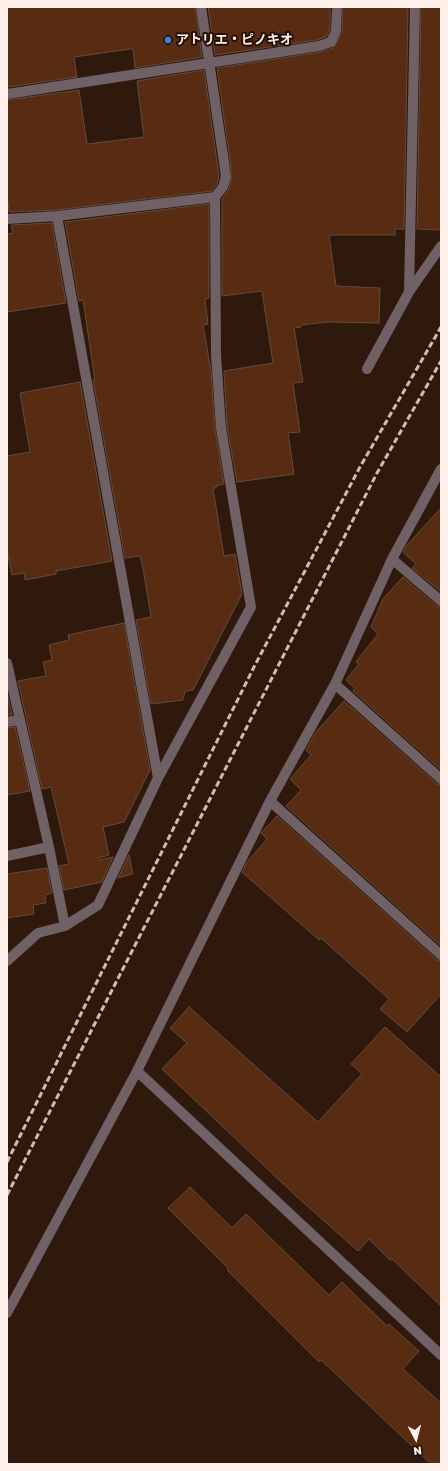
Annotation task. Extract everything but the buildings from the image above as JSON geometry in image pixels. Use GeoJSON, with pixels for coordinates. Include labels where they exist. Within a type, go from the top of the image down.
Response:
{"type":"FeatureCollection","features":[{"type":"Feature","properties":{"kind":"street"},"geometry":{"type":"LineString","coordinates":[[7,219],[57,216],[215,196],[223,187],[226,176],[201,7]]}},
{"type":"Feature","properties":{"kind":"street"},"geometry":{"type":"LineString","coordinates":[[7,94],[319,46],[331,42],[336,31],[337,7]]}},
{"type":"Feature","properties":{"kind":"street"},"geometry":{"type":"LineString","coordinates":[[408,292],[415,7]]}},
{"type":"Feature","properties":{"kind":"street"},"geometry":{"type":"LineString","coordinates":[[7,961],[38,933],[65,926],[98,905],[158,778],[251,607],[221,428],[216,355],[215,196]]}},
{"type":"Feature","properties":{"kind":"street"},"geometry":{"type":"LineString","coordinates":[[57,216],[158,778]]}},
{"type":"Feature","properties":{"kind":"street"},"geometry":{"type":"LineString","coordinates":[[367,369],[408,292],[441,246]]}},
{"type":"Feature","properties":{"kind":"street"},"geometry":{"type":"LineString","coordinates":[[7,1313],[137,1071],[270,801],[335,684],[392,559],[441,469]]}},
{"type":"Feature","properties":{"kind":"street"},"geometry":{"type":"LineString","coordinates":[[392,559],[441,601]]}},
{"type":"Feature","properties":{"kind":"street"},"geometry":{"type":"LineString","coordinates":[[7,663],[49,847],[65,926]]}},
{"type":"Feature","properties":{"kind":"street"},"geometry":{"type":"LineString","coordinates":[[335,684],[441,779]]}},
{"type":"Feature","properties":{"kind":"street"},"geometry":{"type":"LineString","coordinates":[[7,722],[20,720]]}},
{"type":"Feature","properties":{"kind":"street"},"geometry":{"type":"LineString","coordinates":[[270,801],[441,955]]}},
{"type":"Feature","properties":{"kind":"street"},"geometry":{"type":"LineString","coordinates":[[7,856],[49,847]]}},
{"type":"Feature","properties":{"kind":"street"},"geometry":{"type":"LineString","coordinates":[[137,1071],[441,1355]]}},
{"type":"Feature","properties":{"kind":"railway"},"geometry":{"type":"LineString","coordinates":[[7,1162],[255,665],[360,467],[441,327]]}},
{"type":"Feature","properties":{"kind":"railway"},"geometry":{"type":"LineString","coordinates":[[7,1195],[377,473],[441,361]]}},
{"type":"Feature","properties":{"kind":"place","name":"アトリエ・ピノキオ"},"geometry":{"type":"Point","coordinates":[168,40]}}]}
